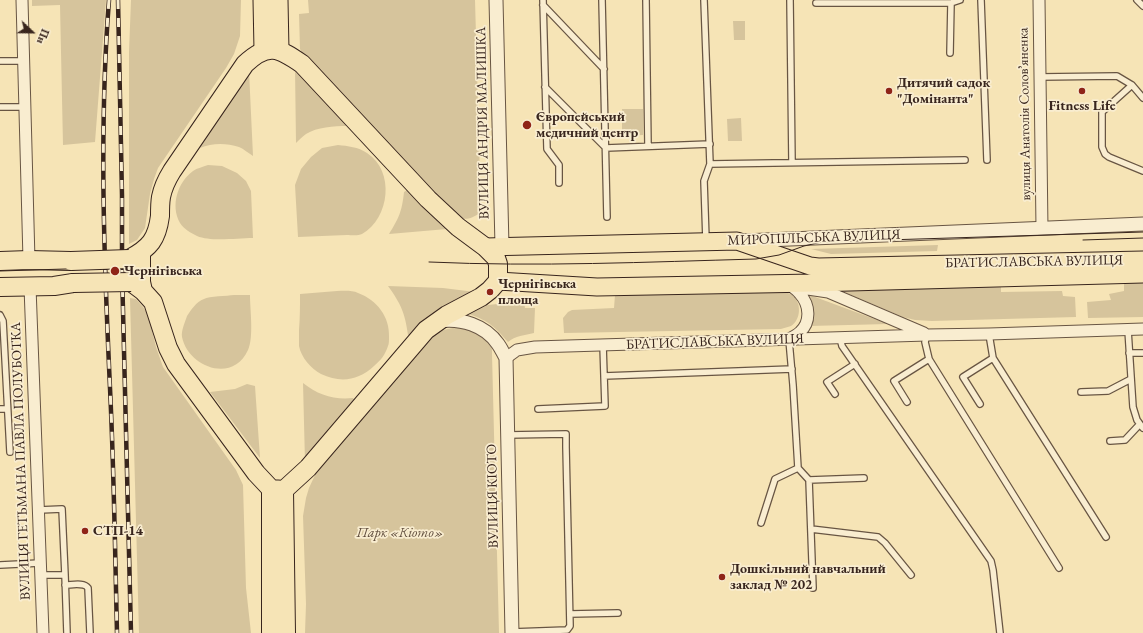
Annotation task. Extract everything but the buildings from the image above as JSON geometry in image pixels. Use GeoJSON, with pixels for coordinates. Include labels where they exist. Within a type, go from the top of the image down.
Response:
{"type":"FeatureCollection","features":[{"type":"Feature","properties":{"kind":"highway"},"geometry":{"type":"LineString","coordinates":[[0,261],[71,261],[135,256],[153,241],[158,228],[161,197],[165,184],[172,171],[245,64],[252,56],[271,50],[302,64],[428,199],[458,227],[493,246],[498,264],[498,281],[481,297],[452,312],[426,330],[308,468],[277,489]]}},
{"type":"Feature","properties":{"kind":"highway"},"geometry":{"type":"LineString","coordinates":[[135,256],[141,282],[137,286]]}},
{"type":"Feature","properties":{"kind":"highway"},"geometry":{"type":"LineString","coordinates":[[0,287],[54,286],[74,283],[137,286],[153,302],[168,348],[176,364],[256,473],[277,489],[286,633]]}},
{"type":"Feature","properties":{"kind":"highway"},"geometry":{"type":"LineString","coordinates":[[271,633],[277,489]]}},
{"type":"Feature","properties":{"kind":"main road"},"geometry":{"type":"LineString","coordinates":[[262,0],[271,50]]}},
{"type":"Feature","properties":{"kind":"main road"},"geometry":{"type":"LineString","coordinates":[[271,50],[279,0]]}},
{"type":"Feature","properties":{"kind":"main road","name":"МИРОПІЛЬСЬКА ВУЛИЦЯ"},"geometry":{"type":"LineString","coordinates":[[493,246],[737,242]]}},
{"type":"Feature","properties":{"kind":"main road","name":"БРАТИСЛАВСЬКА ВУЛИЦЯ"},"geometry":{"type":"LineString","coordinates":[[737,242],[810,266],[826,267],[1143,260]]}},
{"type":"Feature","properties":{"kind":"main road"},"geometry":{"type":"LineString","coordinates":[[796,287],[803,269],[810,266]]}},
{"type":"Feature","properties":{"kind":"main road","name":"БРАТИСЛАВСЬКА ВУЛИЦЯ"},"geometry":{"type":"LineString","coordinates":[[498,281],[597,287],[796,287],[1143,274]]}},
{"type":"Feature","properties":{"kind":"street"},"geometry":{"type":"LineString","coordinates":[[22,0],[29,260]]}},
{"type":"Feature","properties":{"kind":"street","name":"ВУЛИЦЯ АНДРІЯ МАЛИШКА"},"geometry":{"type":"LineString","coordinates":[[493,246],[496,0]]}},
{"type":"Feature","properties":{"kind":"street","name":"вулиця Анатолія Соловʼяненка"},"geometry":{"type":"LineString","coordinates":[[1039,0],[1042,228]]}},
{"type":"Feature","properties":{"kind":"street","name":"МИРОПІЛЬСЬКА ВУЛИЦЯ"},"geometry":{"type":"LineString","coordinates":[[737,242],[1143,224]]}},
{"type":"Feature","properties":{"kind":"street","name":"ВУЛИЦЯ ГЕТЬМАНА ПАВЛА ПОЛУБОТКА"},"geometry":{"type":"LineString","coordinates":[[30,287],[43,633]]}},
{"type":"Feature","properties":{"kind":"street"},"geometry":{"type":"LineString","coordinates":[[789,340],[801,331],[807,323],[808,313],[806,302],[796,287]]}},
{"type":"Feature","properties":{"kind":"street","name":"БРАТИСЛАВСЬКА ВУЛИЦЯ"},"geometry":{"type":"LineString","coordinates":[[796,287],[828,292],[928,335]]}},
{"type":"Feature","properties":{"kind":"street"},"geometry":{"type":"LineString","coordinates":[[437,321],[450,320],[466,322],[477,326],[488,333],[498,343],[506,358]]}},
{"type":"Feature","properties":{"kind":"street","name":"БРАТИСЛАВСЬКА ВУЛИЦЯ"},"geometry":{"type":"LineString","coordinates":[[506,358],[517,350],[535,347],[1143,329]]}},
{"type":"Feature","properties":{"kind":"street","name":"ВУЛИЦЯ КІОТО"},"geometry":{"type":"LineString","coordinates":[[506,358],[512,632]]}},
{"type":"Feature","properties":{"kind":"lane"},"geometry":{"type":"LineString","coordinates":[[602,0],[607,217]]}},
{"type":"Feature","properties":{"kind":"lane"},"geometry":{"type":"LineString","coordinates":[[646,0],[648,146]]}},
{"type":"Feature","properties":{"kind":"lane"},"geometry":{"type":"LineString","coordinates":[[704,0],[710,144],[710,164],[704,181],[706,242]]}},
{"type":"Feature","properties":{"kind":"lane"},"geometry":{"type":"LineString","coordinates":[[790,0],[792,162]]}},
{"type":"Feature","properties":{"kind":"lane"},"geometry":{"type":"LineString","coordinates":[[816,3],[951,3],[960,0]]}},
{"type":"Feature","properties":{"kind":"lane"},"geometry":{"type":"LineString","coordinates":[[981,0],[987,160]]}},
{"type":"Feature","properties":{"kind":"lane"},"geometry":{"type":"LineString","coordinates":[[1138,0],[1143,6]]}},
{"type":"Feature","properties":{"kind":"lane"},"geometry":{"type":"LineString","coordinates":[[543,2],[604,69]]}},
{"type":"Feature","properties":{"kind":"lane"},"geometry":{"type":"LineString","coordinates":[[543,2],[547,149],[559,165],[559,184]]}},
{"type":"Feature","properties":{"kind":"lane"},"geometry":{"type":"LineString","coordinates":[[950,53],[951,3]]}},
{"type":"Feature","properties":{"kind":"lane"},"geometry":{"type":"LineString","coordinates":[[0,61],[24,61]]}},
{"type":"Feature","properties":{"kind":"lane"},"geometry":{"type":"LineString","coordinates":[[1040,77],[1117,76],[1132,85],[1143,98]]}},
{"type":"Feature","properties":{"kind":"lane"},"geometry":{"type":"LineString","coordinates":[[1132,85],[1102,112],[1102,147],[1105,154],[1109,157],[1143,171]]}},
{"type":"Feature","properties":{"kind":"lane"},"geometry":{"type":"LineString","coordinates":[[545,87],[606,148],[710,144]]}},
{"type":"Feature","properties":{"kind":"lane"},"geometry":{"type":"LineString","coordinates":[[0,107],[25,110]]}},
{"type":"Feature","properties":{"kind":"lane"},"geometry":{"type":"LineString","coordinates":[[710,164],[965,160]]}},
{"type":"Feature","properties":{"kind":"lane"},"geometry":{"type":"LineString","coordinates":[[0,315],[3,321],[3,386],[7,409],[10,452]]}},
{"type":"Feature","properties":{"kind":"lane"},"geometry":{"type":"LineString","coordinates":[[1110,441],[1125,440],[1142,426],[1137,420],[1133,407],[1128,330]]}},
{"type":"Feature","properties":{"kind":"lane"},"geometry":{"type":"LineString","coordinates":[[989,334],[993,358],[1106,537]]}},
{"type":"Feature","properties":{"kind":"lane"},"geometry":{"type":"LineString","coordinates":[[928,335],[925,342],[929,359],[1059,568]]}},
{"type":"Feature","properties":{"kind":"lane"},"geometry":{"type":"LineString","coordinates":[[840,338],[842,346],[991,561],[994,570],[1000,633]]}},
{"type":"Feature","properties":{"kind":"lane"},"geometry":{"type":"LineString","coordinates":[[789,340],[798,468],[809,480],[813,588]]}},
{"type":"Feature","properties":{"kind":"lane"},"geometry":{"type":"LineString","coordinates":[[538,409],[605,406],[603,346]]}},
{"type":"Feature","properties":{"kind":"lane"},"geometry":{"type":"LineString","coordinates":[[1129,353],[1143,353]]}},
{"type":"Feature","properties":{"kind":"lane"},"geometry":{"type":"LineString","coordinates":[[980,404],[963,377],[993,358]]}},
{"type":"Feature","properties":{"kind":"lane"},"geometry":{"type":"LineString","coordinates":[[907,402],[894,381],[929,359]]}},
{"type":"Feature","properties":{"kind":"lane"},"geometry":{"type":"LineString","coordinates":[[835,394],[827,382],[855,364]]}},
{"type":"Feature","properties":{"kind":"lane"},"geometry":{"type":"LineString","coordinates":[[604,376],[792,370]]}},
{"type":"Feature","properties":{"kind":"lane"},"geometry":{"type":"LineString","coordinates":[[1081,392],[1108,391],[1131,379]]}},
{"type":"Feature","properties":{"kind":"lane"},"geometry":{"type":"LineString","coordinates":[[0,409],[7,409]]}},
{"type":"Feature","properties":{"kind":"lane"},"geometry":{"type":"LineString","coordinates":[[507,435],[566,434],[570,626],[567,630],[512,632]]}},
{"type":"Feature","properties":{"kind":"lane"},"geometry":{"type":"LineString","coordinates":[[761,523],[775,479],[798,468]]}},
{"type":"Feature","properties":{"kind":"lane"},"geometry":{"type":"LineString","coordinates":[[809,480],[864,478]]}},
{"type":"Feature","properties":{"kind":"lane"},"geometry":{"type":"LineString","coordinates":[[39,510],[62,509],[67,633]]}},
{"type":"Feature","properties":{"kind":"lane"},"geometry":{"type":"LineString","coordinates":[[811,529],[878,537],[885,542],[911,576]]}},
{"type":"Feature","properties":{"kind":"lane"},"geometry":{"type":"LineString","coordinates":[[0,565],[40,563]]}},
{"type":"Feature","properties":{"kind":"lane"},"geometry":{"type":"LineString","coordinates":[[41,575],[65,575]]}},
{"type":"Feature","properties":{"kind":"lane"},"geometry":{"type":"LineString","coordinates":[[65,585],[84,584],[88,588],[90,633]]}},
{"type":"Feature","properties":{"kind":"lane"},"geometry":{"type":"LineString","coordinates":[[570,614],[618,613]]}},
{"type":"Feature","properties":{"kind":"green space"},"geometry":{"type":"Polygon","coordinates":[[[32,0],[106,0],[95,142],[63,145],[60,5],[32,6],[32,0]]]}},
{"type":"Feature","properties":{"kind":"green space"},"geometry":{"type":"Polygon","coordinates":[[[131,0],[241,0],[240,36],[234,54],[158,168],[150,194],[145,228],[137,240],[129,244],[129,52],[131,0]]]}},
{"type":"Feature","properties":{"kind":"green space"},"geometry":{"type":"Polygon","coordinates":[[[308,0],[475,0],[481,213],[463,219],[456,217],[305,58],[300,49],[299,14],[309,13],[308,0]]]}},
{"type":"Feature","properties":{"kind":"green space"},"geometry":{"type":"Polygon","coordinates":[[[733,21],[745,21],[745,40],[734,40],[733,21]]]}},
{"type":"Feature","properties":{"kind":"green space"},"geometry":{"type":"Polygon","coordinates":[[[295,68],[348,121],[347,126],[320,128],[306,134],[296,143],[295,68]]]}},
{"type":"Feature","properties":{"kind":"green space"},"geometry":{"type":"Polygon","coordinates":[[[249,71],[253,156],[241,148],[229,145],[214,144],[200,148],[197,144],[249,71]]]}},
{"type":"Feature","properties":{"kind":"green space"},"geometry":{"type":"Polygon","coordinates":[[[622,109],[643,109],[643,135],[622,136],[622,109]]]}},
{"type":"Feature","properties":{"kind":"green space"},"geometry":{"type":"Polygon","coordinates":[[[741,118],[742,141],[728,141],[727,119],[741,118]]]}},
{"type":"Feature","properties":{"kind":"green space"},"geometry":{"type":"Polygon","coordinates":[[[338,145],[353,147],[364,151],[376,161],[382,171],[386,194],[379,217],[371,227],[360,235],[298,237],[295,185],[301,169],[311,157],[322,148],[338,145]]]}},
{"type":"Feature","properties":{"kind":"green space"},"geometry":{"type":"Polygon","coordinates":[[[208,165],[222,166],[237,173],[246,181],[251,191],[253,238],[203,238],[190,232],[180,223],[177,216],[176,202],[177,194],[183,181],[193,171],[208,165]]]}},
{"type":"Feature","properties":{"kind":"green space"},"geometry":{"type":"Polygon","coordinates":[[[409,189],[447,229],[389,234],[400,214],[404,192],[409,189]]]}},
{"type":"Feature","properties":{"kind":"green space"},"geometry":{"type":"Polygon","coordinates":[[[938,245],[937,251],[831,254],[811,249],[938,245]]]}},
{"type":"Feature","properties":{"kind":"green space"},"geometry":{"type":"Polygon","coordinates":[[[1143,282],[1143,317],[1088,318],[1087,302],[1111,300],[1109,294],[1124,291],[1124,283],[1143,282]]]}},
{"type":"Feature","properties":{"kind":"green space"},"geometry":{"type":"Polygon","coordinates":[[[388,286],[443,288],[475,292],[457,299],[429,317],[411,335],[408,335],[402,309],[388,286]]]}},
{"type":"Feature","properties":{"kind":"green space"},"geometry":{"type":"Polygon","coordinates":[[[1001,286],[1001,292],[1062,291],[1063,296],[1075,297],[1076,317],[932,321],[915,320],[903,317],[842,291],[1001,286]]]}},
{"type":"Feature","properties":{"kind":"green space"},"geometry":{"type":"Polygon","coordinates":[[[337,291],[356,292],[371,300],[385,316],[389,330],[388,345],[386,352],[381,359],[362,375],[349,379],[335,379],[317,372],[304,358],[299,346],[300,294],[337,291]]]}},
{"type":"Feature","properties":{"kind":"green space"},"geometry":{"type":"Polygon","coordinates":[[[777,291],[792,295],[799,306],[797,320],[791,326],[781,329],[564,333],[563,318],[568,312],[572,310],[614,308],[615,295],[777,291]]]}},
{"type":"Feature","properties":{"kind":"green space"},"geometry":{"type":"Polygon","coordinates":[[[807,294],[888,324],[809,326],[812,310],[807,294]]]}},
{"type":"Feature","properties":{"kind":"green space"},"geometry":{"type":"Polygon","coordinates":[[[250,295],[250,345],[241,360],[232,367],[222,369],[212,368],[202,363],[186,348],[182,337],[183,326],[187,316],[194,306],[201,300],[210,297],[250,295]]]}},
{"type":"Feature","properties":{"kind":"green space"},"geometry":{"type":"Polygon","coordinates":[[[130,298],[136,299],[148,314],[156,347],[163,367],[236,470],[243,485],[246,588],[251,633],[139,633],[130,298]]]}},
{"type":"Feature","properties":{"kind":"green space"},"geometry":{"type":"Polygon","coordinates":[[[524,301],[525,308],[535,308],[534,333],[517,337],[508,342],[490,324],[465,313],[488,305],[524,301]]]}},
{"type":"Feature","properties":{"kind":"green space","name":"Парк «Кіото»"},"geometry":{"type":"Polygon","coordinates":[[[460,327],[482,335],[489,341],[492,348],[499,633],[305,633],[306,604],[303,516],[306,498],[315,475],[424,342],[440,331],[460,327]]]}},
{"type":"Feature","properties":{"kind":"green space"},"geometry":{"type":"Polygon","coordinates":[[[303,383],[320,394],[339,398],[353,398],[356,403],[305,462],[303,383]]]}},
{"type":"Feature","properties":{"kind":"green space"},"geometry":{"type":"Polygon","coordinates":[[[247,384],[255,386],[260,458],[210,392],[235,389],[247,384]]]}},
{"type":"Feature","properties":{"kind":"tram line"},"geometry":{"type":"LineString","coordinates":[[429,262],[552,264],[756,259],[779,255],[804,246],[822,242],[1143,232]]}},
{"type":"Feature","properties":{"kind":"tram line"},"geometry":{"type":"LineString","coordinates":[[1083,240],[1143,238]]}},
{"type":"Feature","properties":{"kind":"tram line"},"geometry":{"type":"LineString","coordinates":[[0,271],[131,267]]}},
{"type":"Feature","properties":{"kind":"railway"},"geometry":{"type":"LineString","coordinates":[[109,0],[103,145],[117,633]]}},
{"type":"Feature","properties":{"kind":"railway"},"geometry":{"type":"LineString","coordinates":[[118,0],[122,270],[131,633]]}},
{"type":"Feature","properties":{"kind":"place","name":"Дитячий садок \"Домінанта\""},"geometry":{"type":"Point","coordinates":[889,91]}},
{"type":"Feature","properties":{"kind":"place","name":"Fitness Life"},"geometry":{"type":"Point","coordinates":[1082,91]}},
{"type":"Feature","properties":{"kind":"place","name":"Європейський медичний центр"},"geometry":{"type":"Point","coordinates":[527,125]}},
{"type":"Feature","properties":{"kind":"place","name":"Чернігівська"},"geometry":{"type":"Point","coordinates":[115,271]}},
{"type":"Feature","properties":{"kind":"place","name":"Чернігівська площа"},"geometry":{"type":"Point","coordinates":[490,292]}},
{"type":"Feature","properties":{"kind":"place","name":"СТП-14"},"geometry":{"type":"Point","coordinates":[85,531]}},
{"type":"Feature","properties":{"kind":"place","name":"Дошкільний навчальний заклад № 202"},"geometry":{"type":"Point","coordinates":[722,577]}}]}
